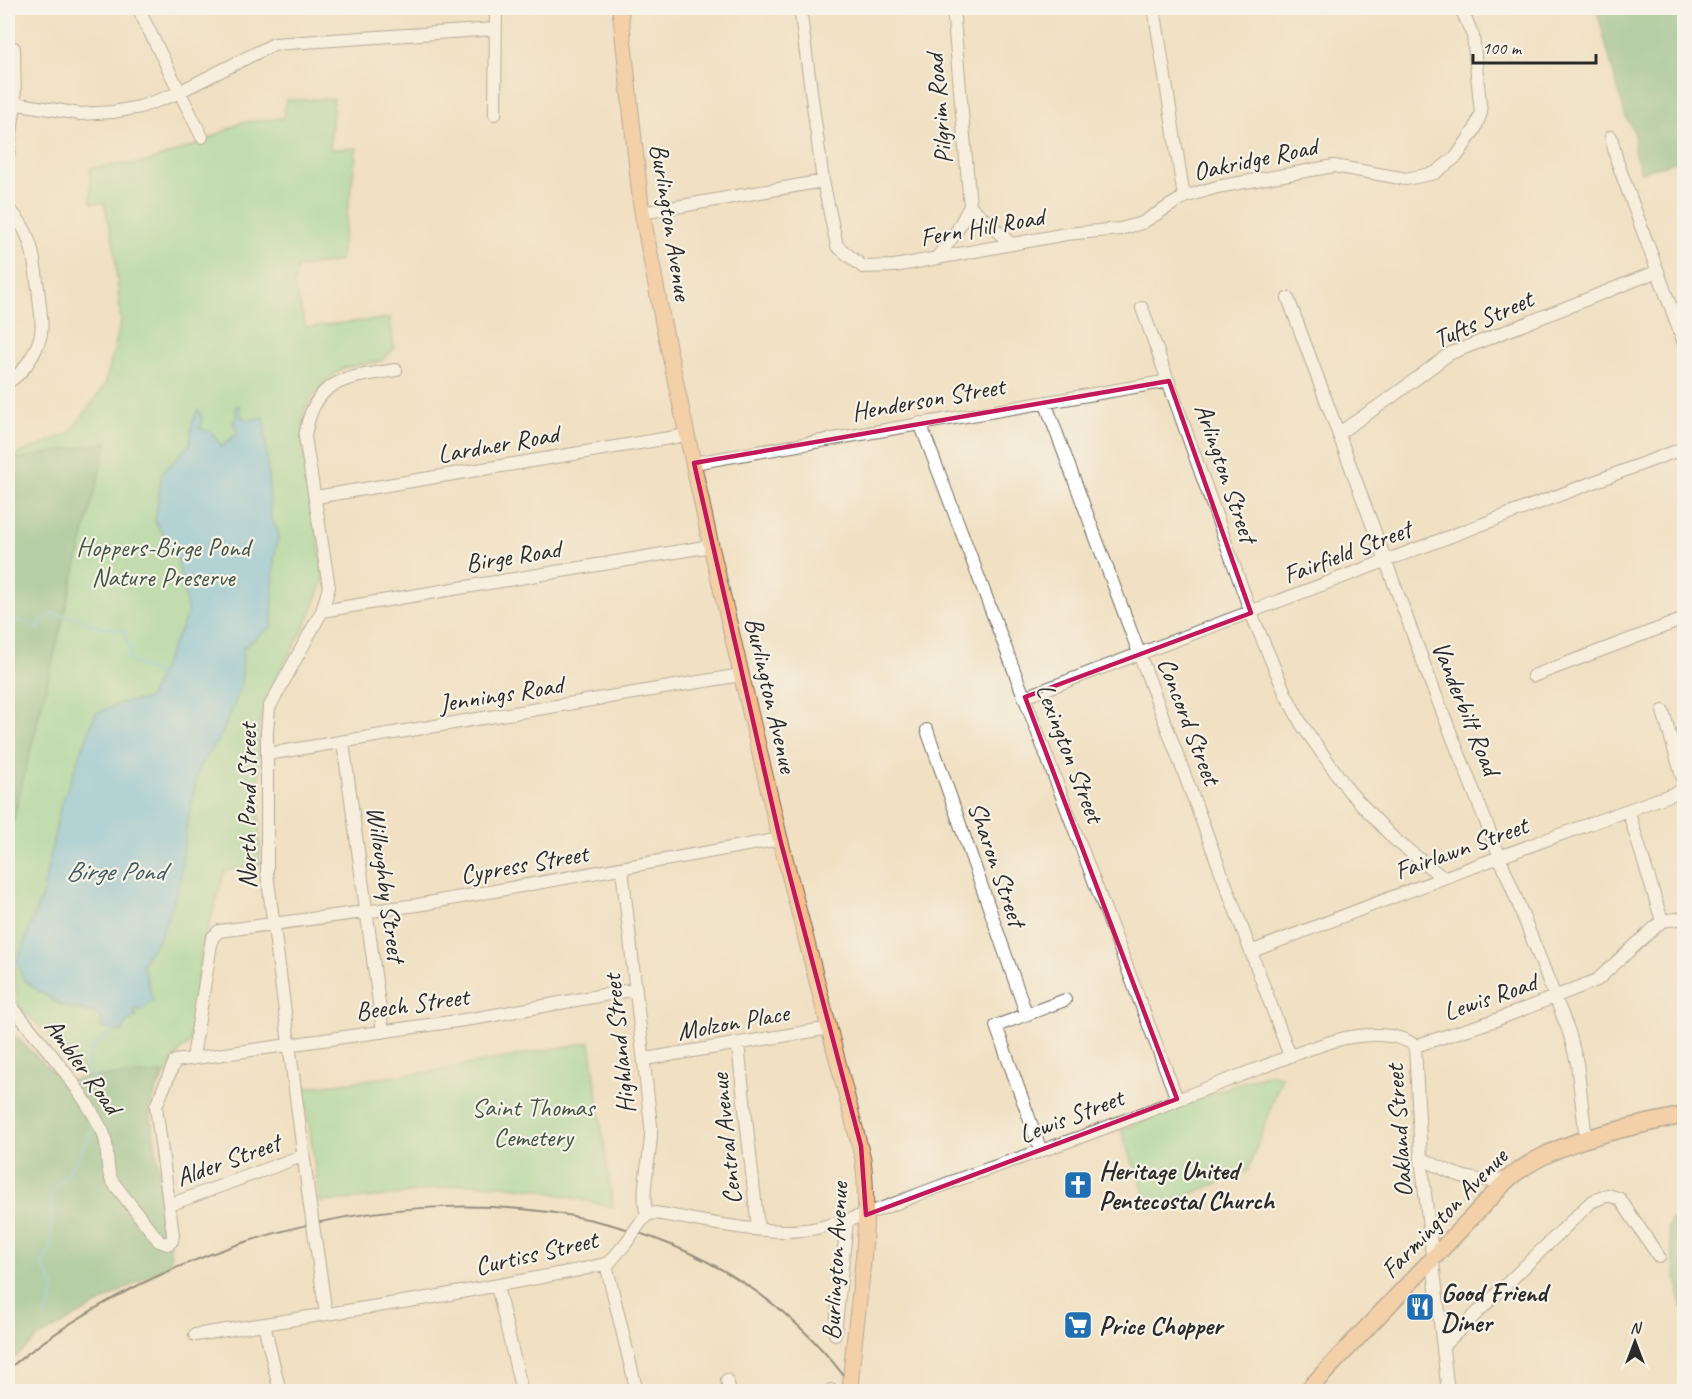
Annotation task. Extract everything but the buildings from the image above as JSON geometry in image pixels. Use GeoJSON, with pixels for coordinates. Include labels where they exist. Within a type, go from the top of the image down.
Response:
{"type":"FeatureCollection","features":[{"type":"Feature","properties":{"kind":"highway","name":"Farmington Avenue"},"geometry":{"type":"LineString","coordinates":[[1306,1392],[1509,1178],[1537,1157],[1586,1138],[1684,1115]]}},
{"type":"Feature","properties":{"kind":"main road","name":"Burlington Avenue"},"geometry":{"type":"LineString","coordinates":[[620,8],[642,213],[687,435],[780,839],[861,1146],[866,1215],[850,1392]]}},
{"type":"Feature","properties":{"kind":"street"},"geometry":{"type":"LineString","coordinates":[[138,8],[202,137]]}},
{"type":"Feature","properties":{"kind":"street"},"geometry":{"type":"LineString","coordinates":[[495,114],[496,8]]}},
{"type":"Feature","properties":{"kind":"street","name":"Fern Hill Road"},"geometry":{"type":"LineString","coordinates":[[800,8],[823,182],[837,246],[851,260],[863,267],[895,266],[938,256],[1142,223],[1184,197]]}},
{"type":"Feature","properties":{"kind":"street","name":"Pilgrim Road"},"geometry":{"type":"LineString","coordinates":[[953,8],[970,206]]}},
{"type":"Feature","properties":{"kind":"street"},"geometry":{"type":"LineString","coordinates":[[1154,8],[1184,197]]}},
{"type":"Feature","properties":{"kind":"street","name":"Oakridge Road"},"geometry":{"type":"LineString","coordinates":[[1184,197],[1217,186],[1334,165],[1406,179],[1435,173],[1457,156],[1475,129],[1481,113],[1473,36],[1461,8]]}},
{"type":"Feature","properties":{"kind":"street"},"geometry":{"type":"LineString","coordinates":[[11,103],[58,111],[95,114],[140,107],[180,92],[274,44],[495,29]]}},
{"type":"Feature","properties":{"kind":"street"},"geometry":{"type":"LineString","coordinates":[[8,156],[14,48]]}},
{"type":"Feature","properties":{"kind":"street"},"geometry":{"type":"LineString","coordinates":[[1611,137],[1617,161],[1684,344]]}},
{"type":"Feature","properties":{"kind":"street"},"geometry":{"type":"LineString","coordinates":[[642,213],[823,182]]}},
{"type":"Feature","properties":{"kind":"street"},"geometry":{"type":"LineString","coordinates":[[938,256],[955,234],[970,206],[1011,244]]}},
{"type":"Feature","properties":{"kind":"street"},"geometry":{"type":"LineString","coordinates":[[8,209],[18,217],[28,236],[33,255],[41,333],[27,363],[8,382]]}},
{"type":"Feature","properties":{"kind":"street","name":"Tufts Street"},"geometry":{"type":"LineString","coordinates":[[1339,433],[1449,354],[1659,271]]}},
{"type":"Feature","properties":{"kind":"street","name":"Vanderbilt Road"},"geometry":{"type":"LineString","coordinates":[[1288,298],[1431,682],[1569,1032],[1577,1063],[1586,1138]]}},
{"type":"Feature","properties":{"kind":"street","name":"Arlington Street"},"geometry":{"type":"LineString","coordinates":[[1142,308],[1251,613],[1297,715],[1349,791],[1394,839],[1442,877]]}},
{"type":"Feature","properties":{"kind":"street","name":"North Pond Street"},"geometry":{"type":"LineString","coordinates":[[326,1314],[302,1156],[267,873],[269,708],[322,611],[329,587],[305,437],[308,418],[317,399],[333,383],[351,377],[396,370]]}},
{"type":"Feature","properties":{"kind":"street","name":"Henderson Street"},"geometry":{"type":"LineString","coordinates":[[694,464],[1169,381]]}},
{"type":"Feature","properties":{"kind":"street","name":"Concord Street"},"geometry":{"type":"LineString","coordinates":[[1045,402],[1253,951],[1290,1056]]}},
{"type":"Feature","properties":{"kind":"street","name":"Lexington Street"},"geometry":{"type":"LineString","coordinates":[[921,423],[1177,1099]]}},
{"type":"Feature","properties":{"kind":"street","name":"Lardner Road"},"geometry":{"type":"LineString","coordinates":[[316,497],[687,435]]}},
{"type":"Feature","properties":{"kind":"street","name":"Fairfield Street"},"geometry":{"type":"LineString","coordinates":[[1025,697],[1684,448]]}},
{"type":"Feature","properties":{"kind":"street","name":"Birge Road"},"geometry":{"type":"LineString","coordinates":[[322,611],[711,546]]}},
{"type":"Feature","properties":{"kind":"street"},"geometry":{"type":"LineString","coordinates":[[1533,676],[1684,618]]}},
{"type":"Feature","properties":{"kind":"street","name":"Jennings Road"},"geometry":{"type":"LineString","coordinates":[[268,754],[741,675]]}},
{"type":"Feature","properties":{"kind":"street"},"geometry":{"type":"LineString","coordinates":[[1663,711],[1684,783]]}},
{"type":"Feature","properties":{"kind":"street","name":"Sharon Street"},"geometry":{"type":"LineString","coordinates":[[927,730],[1026,1013]]}},
{"type":"Feature","properties":{"kind":"street","name":"Willoughby Street"},"geometry":{"type":"LineString","coordinates":[[343,742],[383,1032]]}},
{"type":"Feature","properties":{"kind":"street","name":"Fairlawn Street"},"geometry":{"type":"LineString","coordinates":[[1253,951],[1442,877],[1502,858],[1684,790]]}},
{"type":"Feature","properties":{"kind":"street"},"geometry":{"type":"LineString","coordinates":[[1628,810],[1662,921],[1684,918]]}},
{"type":"Feature","properties":{"kind":"street","name":"Cypress Street"},"geometry":{"type":"LineString","coordinates":[[193,1057],[212,938],[219,931],[367,912],[622,869],[780,839]]}},
{"type":"Feature","properties":{"kind":"street","name":"Highland Street"},"geometry":{"type":"LineString","coordinates":[[622,869],[652,1137],[644,1219]]}},
{"type":"Feature","properties":{"kind":"street","name":"Lewis Road"},"geometry":{"type":"LineString","coordinates":[[1415,1046],[1555,998],[1597,980],[1662,921]]}},
{"type":"Feature","properties":{"kind":"street","name":"Beech Street"},"geometry":{"type":"LineString","coordinates":[[193,1057],[478,1018],[636,989]]}},
{"type":"Feature","properties":{"kind":"street"},"geometry":{"type":"LineString","coordinates":[[1041,1151],[996,1026],[1065,1000]]}},
{"type":"Feature","properties":{"kind":"street","name":"Ambler Road"},"geometry":{"type":"LineString","coordinates":[[8,1002],[89,1107],[104,1135],[106,1170],[118,1191],[159,1240],[170,1243],[173,1238],[169,1205]]}},
{"type":"Feature","properties":{"kind":"street","name":"Molzon Place"},"geometry":{"type":"LineString","coordinates":[[645,1059],[830,1028]]}},
{"type":"Feature","properties":{"kind":"street"},"geometry":{"type":"LineString","coordinates":[[1290,1056],[1363,1035],[1409,1041],[1415,1046]]}},
{"type":"Feature","properties":{"kind":"street","name":"Central Avenue"},"geometry":{"type":"LineString","coordinates":[[738,1045],[758,1228]]}},
{"type":"Feature","properties":{"kind":"street","name":"Oakland Street"},"geometry":{"type":"LineString","coordinates":[[1415,1046],[1421,1158],[1448,1392]]}},
{"type":"Feature","properties":{"kind":"street","name":"Lewis Street"},"geometry":{"type":"LineString","coordinates":[[866,1215],[1290,1056]]}},
{"type":"Feature","properties":{"kind":"street"},"geometry":{"type":"LineString","coordinates":[[169,1205],[156,1106],[175,1061],[193,1057]]}},
{"type":"Feature","properties":{"kind":"street","name":"Alder Street"},"geometry":{"type":"LineString","coordinates":[[169,1205],[302,1156]]}},
{"type":"Feature","properties":{"kind":"street"},"geometry":{"type":"LineString","coordinates":[[1421,1158],[1472,1181],[1509,1178]]}},
{"type":"Feature","properties":{"kind":"street"},"geometry":{"type":"LineString","coordinates":[[1444,1345],[1591,1202],[1608,1195],[1624,1203],[1659,1257]]}},
{"type":"Feature","properties":{"kind":"street"},"geometry":{"type":"LineString","coordinates":[[644,1219],[798,1231],[866,1215]]}},
{"type":"Feature","properties":{"kind":"street","name":"Curtiss Street"},"geometry":{"type":"LineString","coordinates":[[195,1335],[497,1286],[606,1264],[617,1255],[644,1219]]}},
{"type":"Feature","properties":{"kind":"street","name":"Burlington Avenue"},"geometry":{"type":"LineString","coordinates":[[835,1334],[847,1221]]}},
{"type":"Feature","properties":{"kind":"street"},"geometry":{"type":"LineString","coordinates":[[606,1264],[637,1392]]}},
{"type":"Feature","properties":{"kind":"street"},"geometry":{"type":"LineString","coordinates":[[497,1286],[522,1392]]}},
{"type":"Feature","properties":{"kind":"street"},"geometry":{"type":"LineString","coordinates":[[264,1324],[280,1392]]}},
{"type":"Feature","properties":{"kind":"highlighted area"},"geometry":{"type":"Polygon","coordinates":[[[1169,381],[1251,613],[1025,697],[1177,1099],[866,1215],[861,1146],[780,839],[694,463],[1169,381]]]}},
{"type":"Feature","properties":{"kind":"green space"},"geometry":{"type":"Polygon","coordinates":[[[1596,8],[1684,8],[1684,159],[1641,172],[1634,151],[1635,134],[1625,115],[1596,8]]]}},
{"type":"Feature","properties":{"kind":"green space","name":"Hoppers-Birge Pond Nature Preserve"},"geometry":{"type":"Polygon","coordinates":[[[334,99],[330,149],[357,148],[340,261],[297,268],[294,284],[306,327],[390,318],[394,349],[381,361],[343,368],[323,384],[305,408],[302,438],[324,580],[306,624],[264,702],[259,728],[260,865],[225,871],[202,949],[189,1044],[181,1049],[156,1090],[114,1114],[72,1055],[18,1006],[8,919],[8,463],[16,462],[16,455],[70,433],[105,385],[121,322],[114,245],[104,203],[91,203],[90,168],[147,162],[196,145],[242,122],[283,118],[286,100],[334,99]]]}},
{"type":"Feature","properties":{"kind":"green space"},"geometry":{"type":"Polygon","coordinates":[[[107,442],[8,841],[8,461],[107,442]]]}},
{"type":"Feature","properties":{"kind":"green space"},"geometry":{"type":"Polygon","coordinates":[[[8,1036],[15,1036],[54,1073],[61,1084],[83,1077],[163,1073],[150,1107],[171,1255],[170,1264],[39,1337],[8,1364],[8,1036]]]}},
{"type":"Feature","properties":{"kind":"green space","name":"Saint Thomas Cemetery"},"geometry":{"type":"Polygon","coordinates":[[[590,1042],[613,1207],[540,1190],[503,1185],[463,1184],[390,1196],[320,1202],[304,1088],[434,1071],[590,1042]]]}},
{"type":"Feature","properties":{"kind":"green space"},"geometry":{"type":"Polygon","coordinates":[[[1270,1074],[1282,1076],[1248,1171],[1151,1210],[1121,1130],[1239,1083],[1270,1074]]]}},
{"type":"Feature","properties":{"kind":"green space"},"geometry":{"type":"Polygon","coordinates":[[[1684,1210],[1684,1309],[1681,1306],[1668,1228],[1671,1220],[1684,1210]]]}},
{"type":"Feature","properties":{"kind":"water","name":"Birge Pond"},"geometry":{"type":"Polygon","coordinates":[[[239,405],[241,416],[248,420],[264,417],[271,518],[278,531],[274,559],[272,626],[243,648],[241,688],[222,734],[199,767],[186,830],[179,888],[160,937],[142,963],[153,1000],[140,1011],[136,1008],[133,1010],[137,1016],[125,1023],[123,1032],[101,1028],[102,1020],[97,1014],[61,1005],[23,979],[17,961],[42,895],[60,808],[96,713],[124,702],[148,699],[188,613],[177,558],[155,521],[162,473],[190,444],[192,423],[198,410],[202,418],[200,428],[212,433],[222,447],[238,432],[233,422],[236,420],[236,406],[239,405]]]}},
{"type":"Feature","properties":{"kind":"waterway"},"geometry":{"type":"LineString","coordinates":[[8,620],[24,622],[39,631],[39,623],[53,614],[78,618],[102,628],[123,630],[130,648],[129,660],[160,675]]}},
{"type":"Feature","properties":{"kind":"waterway"},"geometry":{"type":"LineString","coordinates":[[102,1112],[89,1059],[91,1051],[98,1042],[111,1034],[112,1027]]}},
{"type":"Feature","properties":{"kind":"waterway"},"geometry":{"type":"LineString","coordinates":[[44,1317],[50,1308],[54,1286],[41,1264],[51,1249],[51,1194],[80,1155],[93,1127]]}},
{"type":"Feature","properties":{"kind":"railway"},"geometry":{"type":"LineString","coordinates":[[8,1369],[102,1304],[210,1254],[326,1221],[446,1207],[563,1214],[674,1246],[774,1305],[856,1392]]}},
{"type":"Feature","properties":{"kind":"place","name":"Heritage United Pentecostal Church"},"geometry":{"type":"Point","coordinates":[1078,1185]}},
{"type":"Feature","properties":{"kind":"place","name":"Good Friend Diner"},"geometry":{"type":"Point","coordinates":[1420,1307]}},
{"type":"Feature","properties":{"kind":"place","name":"Price Chopper"},"geometry":{"type":"Point","coordinates":[1078,1325]}}]}
